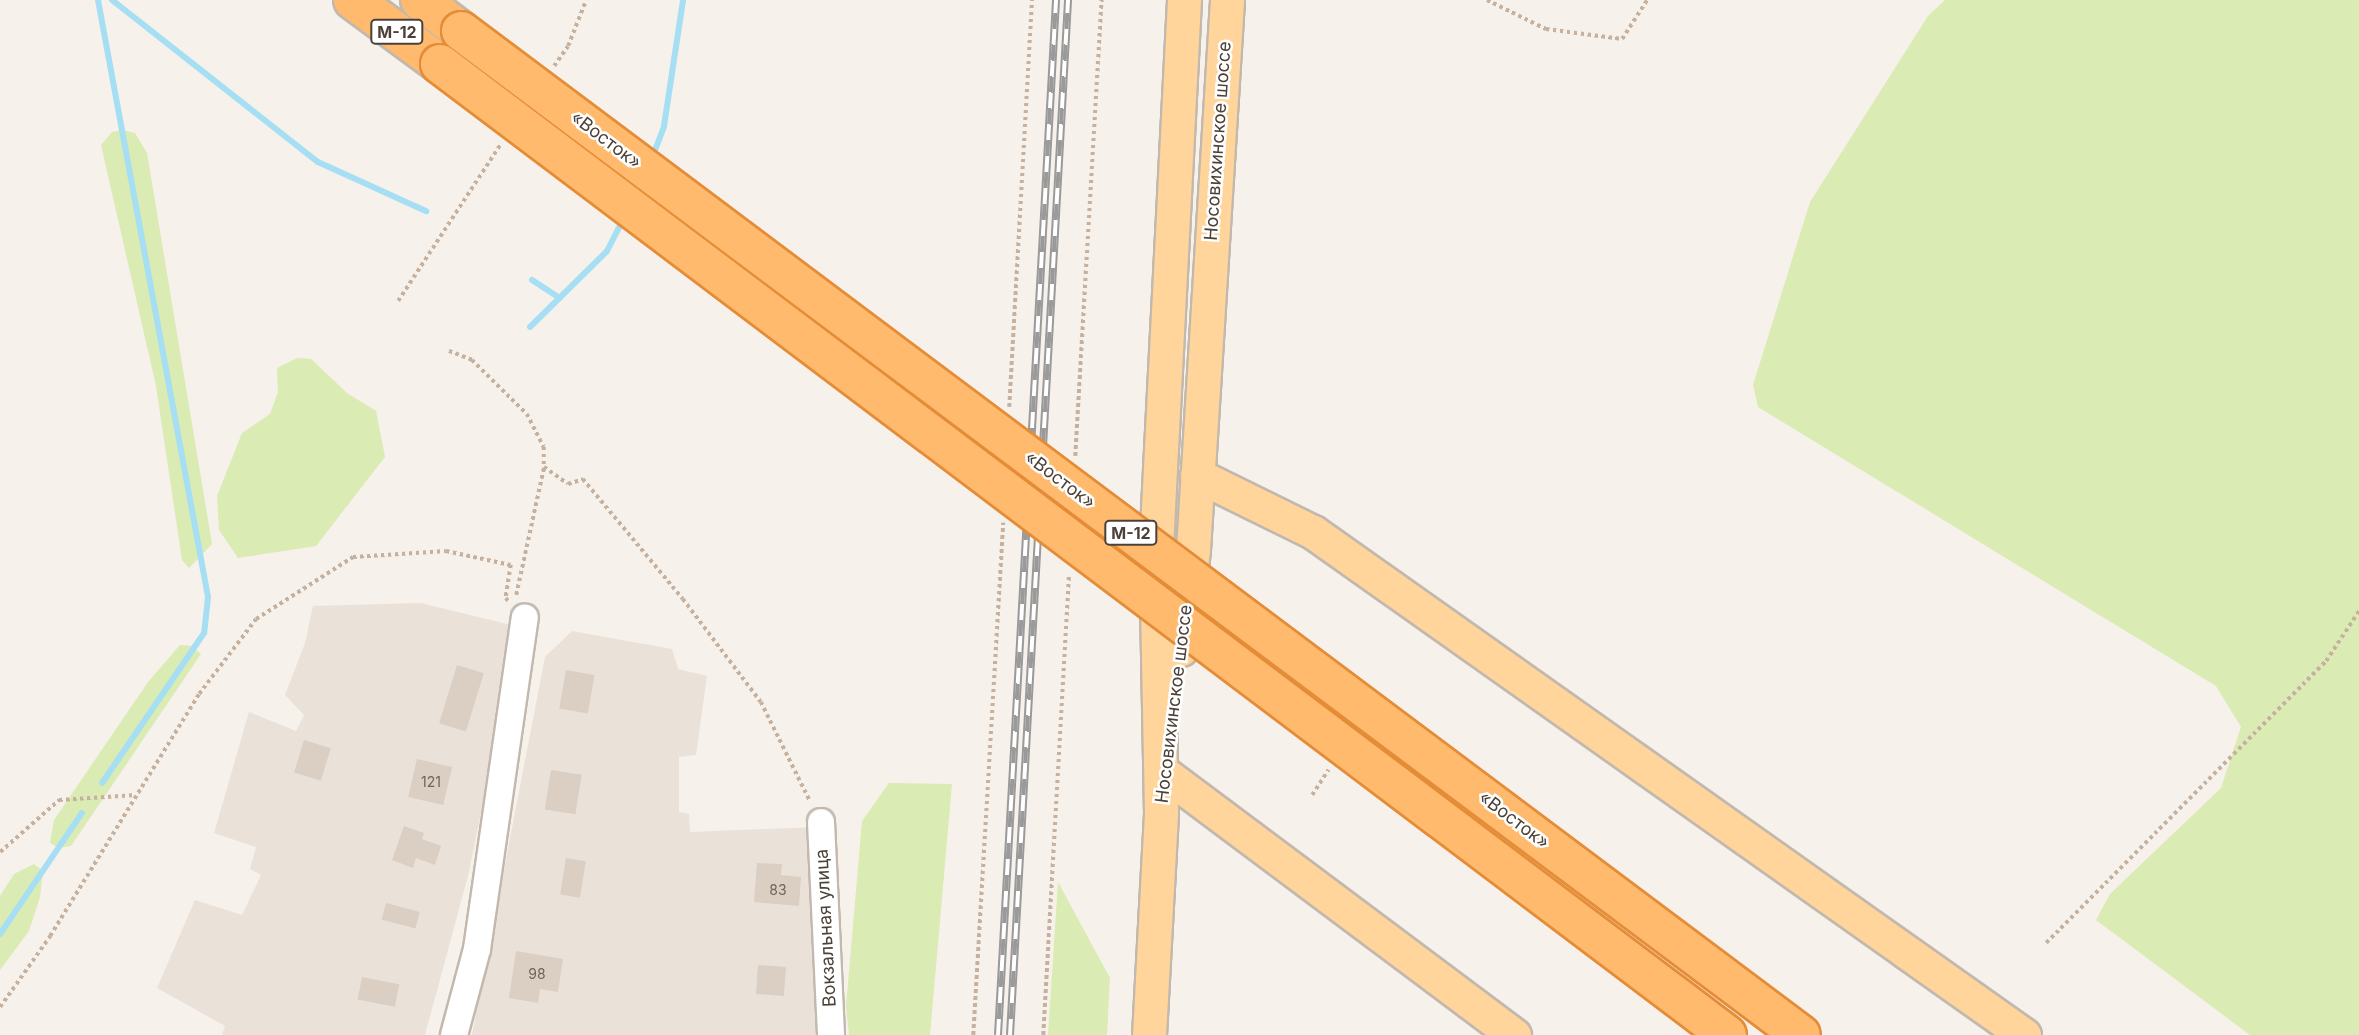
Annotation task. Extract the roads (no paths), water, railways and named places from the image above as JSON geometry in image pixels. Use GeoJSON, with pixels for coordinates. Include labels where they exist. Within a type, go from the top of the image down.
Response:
{"type":"FeatureCollection","features":[{"type":"Feature","properties":{"kind":"highway","name":"М-12"},"geometry":{"type":"LineString","coordinates":[[354,0],[1727,1035]]}},
{"type":"Feature","properties":{"kind":"highway","name":"«Восток»"},"geometry":{"type":"LineString","coordinates":[[420,0],[1801,1035]]}},
{"type":"Feature","properties":{"kind":"main road","name":"Носовихинское шоссе"},"geometry":{"type":"LineString","coordinates":[[1149,1035],[1163,773],[1156,547],[1184,0]]}},
{"type":"Feature","properties":{"kind":"main road","name":"Носовихинское шоссе"},"geometry":{"type":"LineString","coordinates":[[1163,773],[1193,550],[1227,0]]}},
{"type":"Feature","properties":{"kind":"main road"},"geometry":{"type":"LineString","coordinates":[[1197,475],[1312,532],[2024,1035]]}},
{"type":"Feature","properties":{"kind":"main road"},"geometry":{"type":"LineString","coordinates":[[1163,773],[1514,1035]]}},
{"type":"Feature","properties":{"kind":"street"},"geometry":{"type":"LineString","coordinates":[[1221,105],[1234,0]]}},
{"type":"Feature","properties":{"kind":"street"},"geometry":{"type":"LineString","coordinates":[[454,1035],[477,949],[525,617]]}},
{"type":"Feature","properties":{"kind":"street","name":"Вокзальная улица"},"geometry":{"type":"LineString","coordinates":[[821,822],[831,1035]]}},
{"type":"Feature","properties":{"kind":"waterway"},"geometry":{"type":"LineString","coordinates":[[98,0],[208,597],[204,633],[102,783]]}},
{"type":"Feature","properties":{"kind":"waterway"},"geometry":{"type":"LineString","coordinates":[[112,0],[318,162],[426,211]]}},
{"type":"Feature","properties":{"kind":"waterway"},"geometry":{"type":"LineString","coordinates":[[652,158],[664,126],[683,0]]}},
{"type":"Feature","properties":{"kind":"waterway"},"geometry":{"type":"LineString","coordinates":[[530,327],[607,251],[624,218]]}},
{"type":"Feature","properties":{"kind":"waterway"},"geometry":{"type":"LineString","coordinates":[[532,280],[560,298]]}},
{"type":"Feature","properties":{"kind":"waterway"},"geometry":{"type":"LineString","coordinates":[[0,934],[82,813]]}},
{"type":"Feature","properties":{"kind":"railway"},"geometry":{"type":"LineString","coordinates":[[998,1035],[1056,0]]}},
{"type":"Feature","properties":{"kind":"railway"},"geometry":{"type":"LineString","coordinates":[[1010,1035],[1068,0]]}}]}
